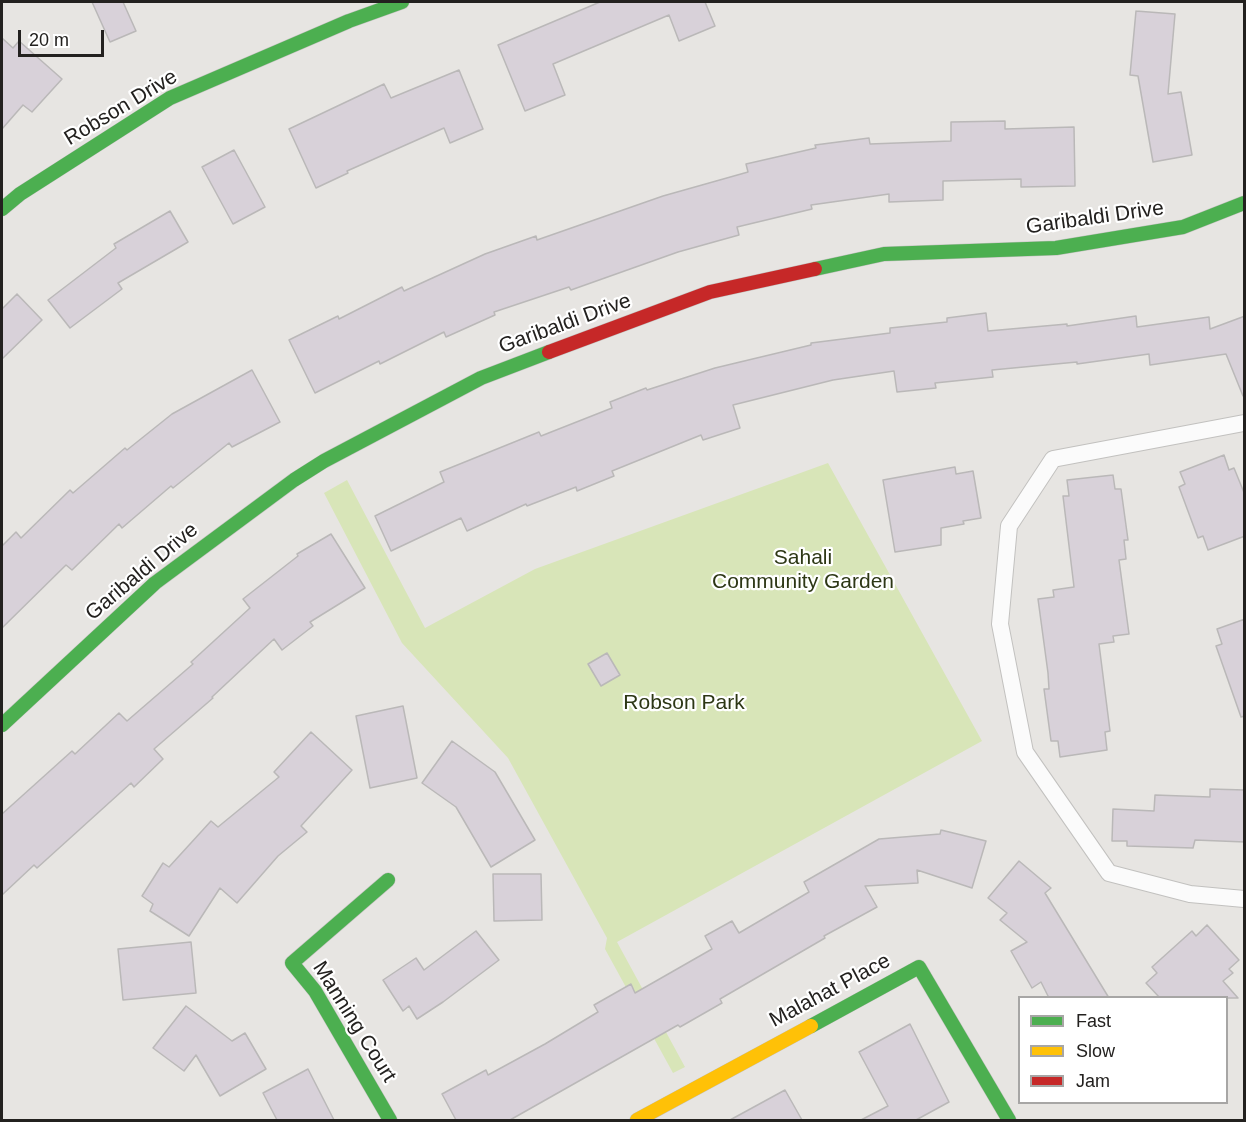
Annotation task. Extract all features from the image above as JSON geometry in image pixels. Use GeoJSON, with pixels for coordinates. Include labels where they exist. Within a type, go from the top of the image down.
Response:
{"type":"FeatureCollection","features":[{"type":"Feature","properties":{"kind":"street","name":"Robson Drive"},"geometry":{"type":"LineString","coordinates":[[2,209],[20,194],[170,98],[349,21],[402,2]]}},
{"type":"Feature","properties":{"kind":"street","name":"Garibaldi Drive"},"geometry":{"type":"LineString","coordinates":[[2,725],[155,583],[294,480],[324,461],[481,378],[710,292],[884,254],[1056,248],[1183,227],[1245,203]]}},
{"type":"Feature","properties":{"kind":"street","name":"Manning Court"},"geometry":{"type":"LineString","coordinates":[[388,880],[292,963],[315,991],[390,1120]]}},
{"type":"Feature","properties":{"kind":"street","name":"Malahat Place"},"geometry":{"type":"LineString","coordinates":[[637,1120],[919,967],[1009,1120]]}},
{"type":"Feature","properties":{"kind":"lane"},"geometry":{"type":"LineString","coordinates":[[1245,423],[1053,459],[1009,526],[1000,624],[1025,752],[1109,873],[1190,894],[1245,899]]}},
{"type":"Feature","properties":{"kind":"green space","name":"Robson Park"},"geometry":{"type":"Polygon","coordinates":[[[828,463],[982,741],[617,942],[685,1067],[673,1073],[605,949],[607,938],[508,758],[402,643],[324,493],[347,480],[425,628],[535,569],[828,463]]]}},
{"type":"Feature","properties":{"kind":"building"},"geometry":{"type":"Polygon","coordinates":[[[92,2],[123,2],[136,31],[110,42],[92,2]]]}},
{"type":"Feature","properties":{"kind":"building"},"geometry":{"type":"Polygon","coordinates":[[[600,2],[705,2],[715,26],[679,41],[669,15],[553,64],[565,95],[525,111],[498,45],[600,2]]]}},
{"type":"Feature","properties":{"kind":"building"},"geometry":{"type":"Polygon","coordinates":[[[1136,11],[1175,14],[1168,94],[1181,92],[1192,155],[1153,162],[1138,76],[1130,75],[1136,11]]]}},
{"type":"Feature","properties":{"kind":"building"},"geometry":{"type":"Polygon","coordinates":[[[2,38],[13,48],[19,41],[62,79],[32,112],[23,105],[2,129],[2,38]]]}},
{"type":"Feature","properties":{"kind":"building"},"geometry":{"type":"Polygon","coordinates":[[[459,70],[483,129],[450,143],[444,128],[347,171],[348,173],[316,188],[289,129],[384,84],[391,98],[459,70]]]}},
{"type":"Feature","properties":{"kind":"building"},"geometry":{"type":"Polygon","coordinates":[[[1005,121],[1005,129],[1074,127],[1075,186],[1021,187],[1021,179],[943,181],[943,200],[889,202],[889,194],[811,205],[812,209],[737,227],[739,235],[678,252],[571,290],[569,287],[494,312],[495,315],[446,337],[444,332],[315,393],[289,340],[338,316],[339,319],[402,287],[404,291],[485,254],[536,236],[537,240],[663,196],[748,172],[746,164],[816,148],[815,145],[869,138],[870,144],[951,141],[951,122],[1005,121]]]}},
{"type":"Feature","properties":{"kind":"building"},"geometry":{"type":"Polygon","coordinates":[[[234,150],[265,207],[233,224],[202,167],[234,150]]]}},
{"type":"Feature","properties":{"kind":"building"},"geometry":{"type":"Polygon","coordinates":[[[170,211],[188,242],[118,283],[122,289],[70,328],[48,300],[116,248],[114,244],[170,211]]]}},
{"type":"Feature","properties":{"kind":"building"},"geometry":{"type":"Polygon","coordinates":[[[17,294],[42,320],[2,359],[2,309],[17,294]]]}},
{"type":"Feature","properties":{"kind":"building"},"geometry":{"type":"Polygon","coordinates":[[[986,313],[988,331],[1067,324],[1067,326],[1136,316],[1137,327],[1209,317],[1210,329],[1245,316],[1245,396],[1243,396],[1226,354],[1150,365],[1149,354],[1077,364],[1077,362],[992,370],[993,377],[935,383],[936,388],[897,392],[894,371],[833,380],[733,405],[740,428],[703,440],[701,435],[612,471],[614,476],[577,491],[576,487],[527,506],[526,504],[467,531],[461,518],[391,551],[375,516],[444,482],[440,472],[539,432],[541,436],[612,408],[610,402],[646,388],[647,390],[715,368],[811,345],[811,343],[890,333],[890,328],[947,322],[947,318],[986,313]]]}},
{"type":"Feature","properties":{"kind":"building"},"geometry":{"type":"Polygon","coordinates":[[[252,370],[280,422],[232,447],[229,443],[173,488],[171,486],[122,528],[119,524],[72,570],[66,565],[2,628],[2,546],[16,532],[21,538],[70,490],[73,493],[125,448],[127,450],[172,414],[252,370]]]}},
{"type":"Feature","properties":{"kind":"building"},"geometry":{"type":"Polygon","coordinates":[[[1224,455],[1229,470],[1234,468],[1245,495],[1245,536],[1208,550],[1203,536],[1198,538],[1179,487],[1185,484],[1180,472],[1224,455]]]}},
{"type":"Feature","properties":{"kind":"building"},"geometry":{"type":"Polygon","coordinates":[[[955,467],[956,474],[973,471],[981,518],[941,528],[941,545],[895,552],[883,480],[955,467]]]}},
{"type":"Feature","properties":{"kind":"building"},"geometry":{"type":"Polygon","coordinates":[[[1113,475],[1115,489],[1121,489],[1128,540],[1124,540],[1126,559],[1119,560],[1129,634],[1113,636],[1114,642],[1099,644],[1110,731],[1105,732],[1107,750],[1060,757],[1058,741],[1051,741],[1044,689],[1049,689],[1048,673],[1038,599],[1054,597],[1053,590],[1074,587],[1063,496],[1069,496],[1067,480],[1113,475]]]}},
{"type":"Feature","properties":{"kind":"building"},"geometry":{"type":"Polygon","coordinates":[[[331,534],[365,588],[310,622],[313,626],[282,650],[274,639],[213,698],[154,749],[163,759],[134,787],[131,783],[37,868],[34,865],[2,895],[2,814],[72,751],[75,754],[119,713],[127,721],[193,664],[191,662],[250,608],[243,599],[298,556],[297,554],[331,534]]]}},
{"type":"Feature","properties":{"kind":"building"},"geometry":{"type":"Polygon","coordinates":[[[1245,619],[1245,716],[1241,717],[1216,646],[1222,644],[1217,629],[1245,619]]]}},
{"type":"Feature","properties":{"kind":"building"},"geometry":{"type":"Polygon","coordinates":[[[607,653],[620,675],[601,686],[588,664],[607,653]]]}},
{"type":"Feature","properties":{"kind":"building"},"geometry":{"type":"Polygon","coordinates":[[[403,706],[417,778],[370,788],[356,716],[403,706]]]}},
{"type":"Feature","properties":{"kind":"building"},"geometry":{"type":"Polygon","coordinates":[[[311,732],[352,770],[301,826],[307,832],[278,856],[237,903],[220,888],[189,936],[150,911],[153,904],[142,896],[163,863],[169,867],[211,821],[218,827],[279,777],[274,772],[311,732]]]}},
{"type":"Feature","properties":{"kind":"building"},"geometry":{"type":"Polygon","coordinates":[[[452,741],[495,772],[535,840],[491,867],[456,807],[422,783],[452,741]]]}},
{"type":"Feature","properties":{"kind":"building"},"geometry":{"type":"Polygon","coordinates":[[[1210,789],[1245,790],[1245,842],[1195,840],[1193,848],[1127,846],[1127,841],[1112,841],[1113,809],[1154,811],[1155,795],[1210,797],[1210,789]]]}},
{"type":"Feature","properties":{"kind":"building"},"geometry":{"type":"Polygon","coordinates":[[[941,830],[986,841],[972,888],[917,870],[918,883],[865,886],[877,907],[720,999],[722,1003],[680,1027],[678,1025],[510,1120],[456,1120],[442,1094],[486,1070],[488,1075],[545,1044],[598,1012],[594,1005],[631,984],[635,993],[712,949],[705,936],[732,921],[739,933],[809,892],[804,882],[879,839],[940,834],[941,830]]]}},
{"type":"Feature","properties":{"kind":"building"},"geometry":{"type":"Polygon","coordinates":[[[1019,861],[1051,888],[1045,893],[1108,996],[1048,996],[1041,982],[1032,988],[1011,951],[1027,942],[1000,920],[1007,913],[988,898],[1019,861]]]}},
{"type":"Feature","properties":{"kind":"building"},"geometry":{"type":"Polygon","coordinates":[[[493,874],[541,874],[542,920],[494,921],[493,874]]]}},
{"type":"Feature","properties":{"kind":"building"},"geometry":{"type":"Polygon","coordinates":[[[1207,925],[1239,960],[1229,969],[1233,973],[1223,981],[1238,998],[1158,996],[1146,983],[1157,973],[1152,967],[1192,931],[1196,936],[1207,925]]]}},
{"type":"Feature","properties":{"kind":"building"},"geometry":{"type":"Polygon","coordinates":[[[476,931],[499,960],[417,1019],[409,1006],[403,1011],[383,980],[416,958],[424,970],[476,931]]]}},
{"type":"Feature","properties":{"kind":"building"},"geometry":{"type":"Polygon","coordinates":[[[191,942],[196,993],[123,1000],[118,949],[191,942]]]}},
{"type":"Feature","properties":{"kind":"building"},"geometry":{"type":"Polygon","coordinates":[[[186,1006],[232,1041],[245,1033],[266,1069],[220,1096],[196,1055],[184,1071],[153,1048],[186,1006]]]}},
{"type":"Feature","properties":{"kind":"building"},"geometry":{"type":"Polygon","coordinates":[[[910,1024],[949,1102],[916,1120],[861,1120],[888,1106],[859,1052],[910,1024]]]}},
{"type":"Feature","properties":{"kind":"building"},"geometry":{"type":"Polygon","coordinates":[[[308,1069],[334,1120],[277,1120],[263,1093],[308,1069]]]}},
{"type":"Feature","properties":{"kind":"building"},"geometry":{"type":"Polygon","coordinates":[[[785,1090],[802,1120],[730,1120],[785,1090]]]}},
{"type":"Feature","properties":{"kind":"traffic: fast"},"geometry":{"type":"LineString","coordinates":[[2,209],[20,194],[170,98],[349,21],[402,2]]}},
{"type":"Feature","properties":{"kind":"traffic: fast"},"geometry":{"type":"LineString","coordinates":[[815,269],[884,254],[1056,248],[1183,227],[1244,203]]}},
{"type":"Feature","properties":{"kind":"traffic: fast"},"geometry":{"type":"LineString","coordinates":[[2,725],[155,583],[294,480],[324,461],[481,378],[549,352]]}},
{"type":"Feature","properties":{"kind":"traffic: fast"},"geometry":{"type":"LineString","coordinates":[[388,880],[292,963],[315,991],[390,1120]]}},
{"type":"Feature","properties":{"kind":"traffic: fast"},"geometry":{"type":"LineString","coordinates":[[811,1026],[919,967],[1009,1120]]}},
{"type":"Feature","properties":{"kind":"traffic: slow"},"geometry":{"type":"LineString","coordinates":[[637,1120],[811,1026]]}},
{"type":"Feature","properties":{"kind":"traffic: jam"},"geometry":{"type":"LineString","coordinates":[[549,352],[710,292],[815,269]]}},
{"type":"Feature","properties":{"kind":"park label","name":"Sahali Community Garden"},"geometry":{"type":"Point","coordinates":[803,570]}}]}
